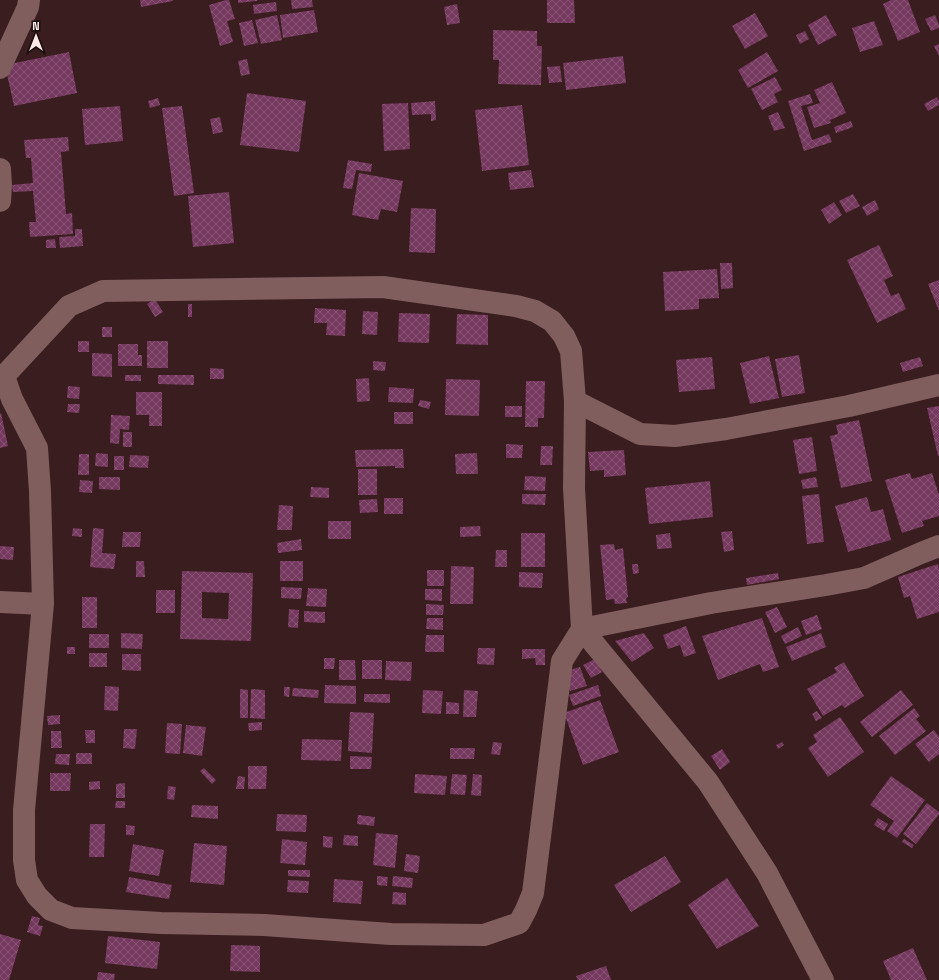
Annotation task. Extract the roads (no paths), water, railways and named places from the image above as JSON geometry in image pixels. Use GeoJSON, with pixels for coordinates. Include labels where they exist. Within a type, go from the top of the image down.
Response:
{"type":"FeatureCollection","features":[{"type":"Feature","properties":{"kind":"street"},"geometry":{"type":"LineString","coordinates":[[0,68],[30,0]]}},
{"type":"Feature","properties":{"kind":"street"},"geometry":{"type":"LineString","coordinates":[[0,169],[0,201]]}},
{"type":"Feature","properties":{"kind":"street"},"geometry":{"type":"LineString","coordinates":[[383,287],[516,306],[535,311],[552,321],[564,336],[571,350],[575,400],[574,488],[582,629],[562,661],[533,893],[526,910],[518,923],[484,934],[391,934],[264,925],[161,923],[72,918],[51,910],[37,896],[27,880],[24,860],[24,810],[43,604],[37,448],[2,378],[69,306],[103,291],[383,287]]}},
{"type":"Feature","properties":{"kind":"street"},"geometry":{"type":"LineString","coordinates":[[575,400],[640,434],[675,436],[726,429],[836,409],[939,385]]}},
{"type":"Feature","properties":{"kind":"street"},"geometry":{"type":"LineString","coordinates":[[582,629],[711,603],[864,578],[939,546]]}},
{"type":"Feature","properties":{"kind":"street"},"geometry":{"type":"LineString","coordinates":[[0,602],[43,604]]}},
{"type":"Feature","properties":{"kind":"street"},"geometry":{"type":"LineString","coordinates":[[582,629],[708,782],[767,873],[823,980]]}}]}
